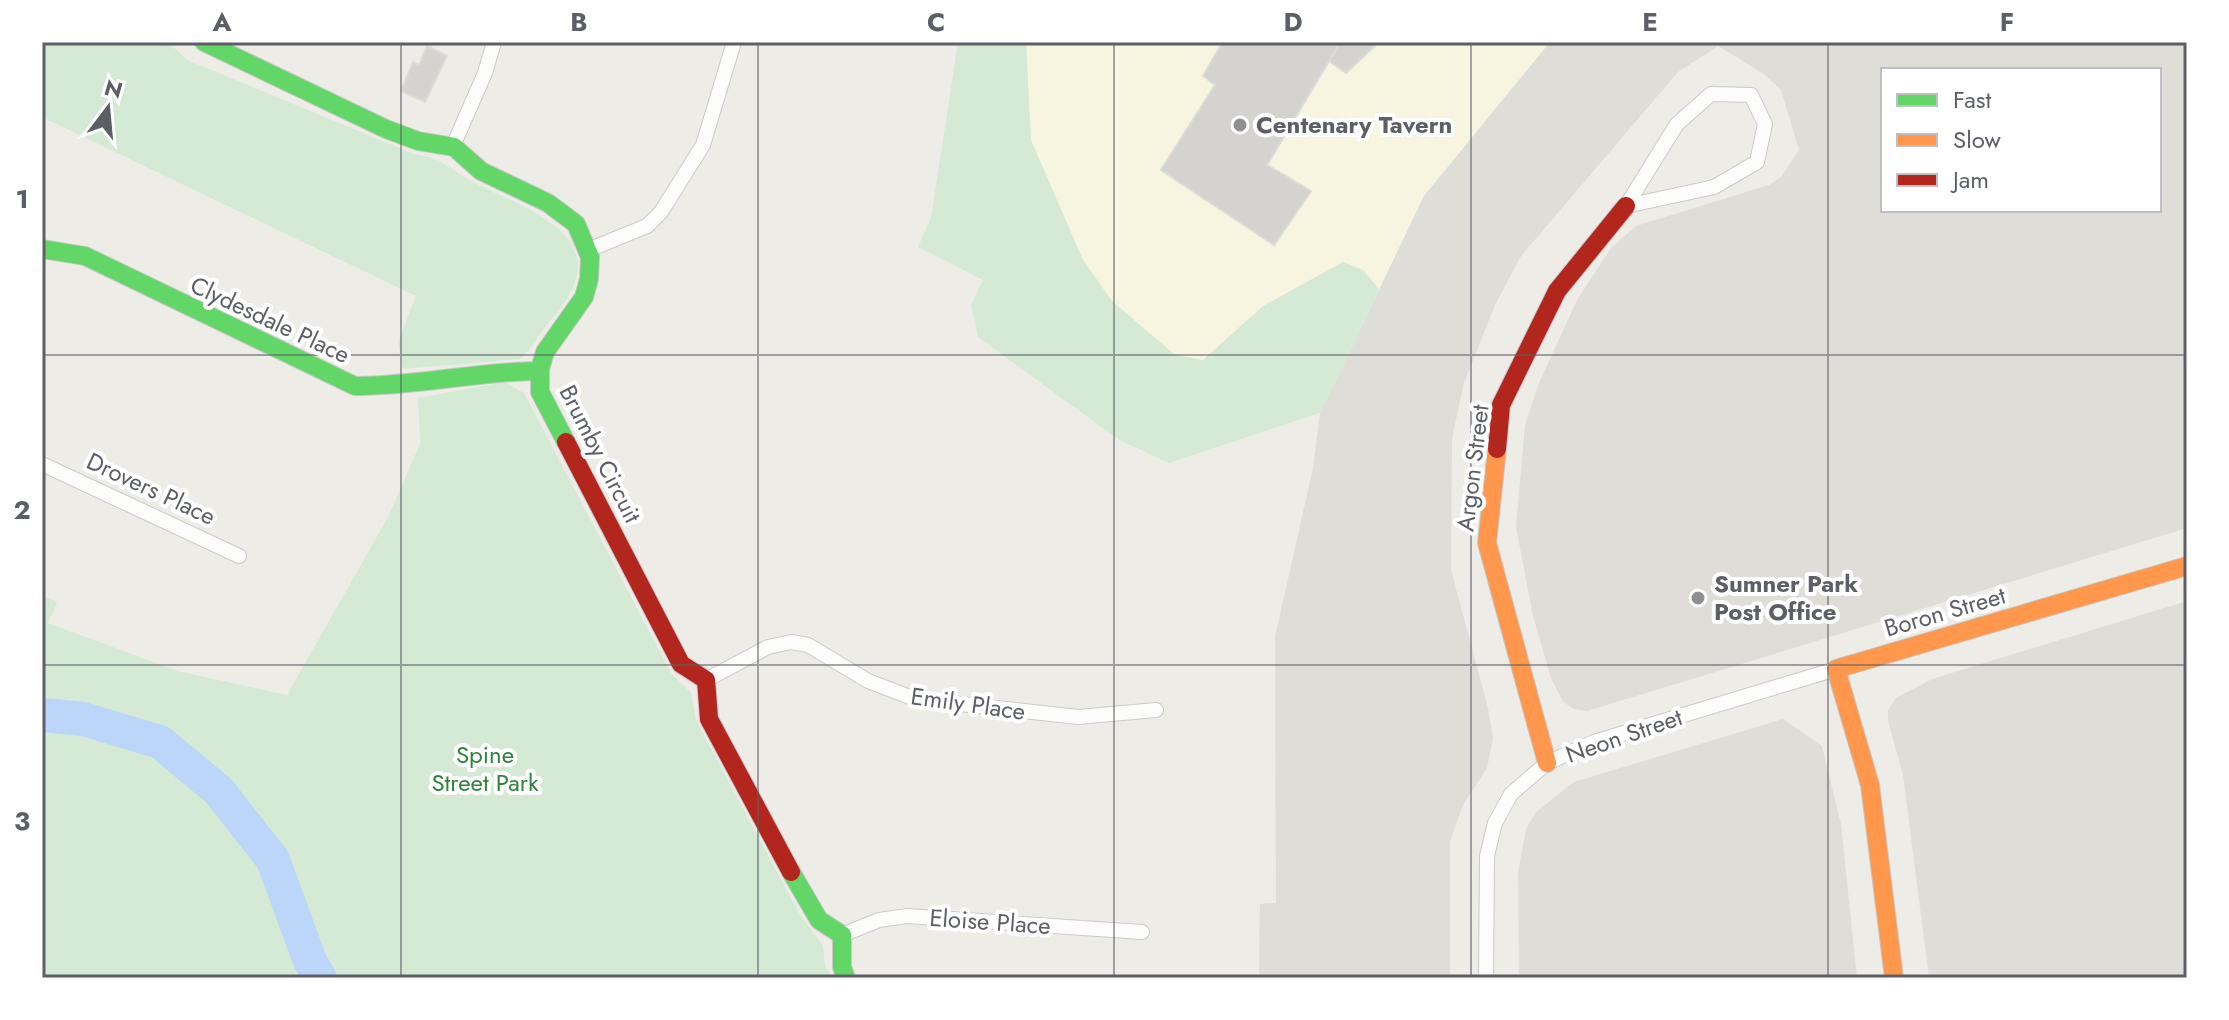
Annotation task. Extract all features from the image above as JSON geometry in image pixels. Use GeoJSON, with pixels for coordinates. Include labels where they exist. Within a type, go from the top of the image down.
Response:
{"type":"FeatureCollection","features":[{"type":"Feature","properties":{"kind":"street"},"geometry":{"type":"LineString","coordinates":[[204,42],[414,141],[453,146],[483,173],[569,216],[580,230],[588,250],[647,226],[661,212],[703,145],[734,42]]}},
{"type":"Feature","properties":{"kind":"street"},"geometry":{"type":"LineString","coordinates":[[453,146],[485,73],[494,42]]}},
{"type":"Feature","properties":{"kind":"street","name":"Argon Street"},"geometry":{"type":"LineString","coordinates":[[1547,763],[1487,543],[1501,405],[1557,291],[1626,206],[1677,124],[1711,94],[1751,95],[1765,124],[1757,162],[1714,187],[1626,206]]}},
{"type":"Feature","properties":{"kind":"street","name":"Brumby Circuit"},"geometry":{"type":"LineString","coordinates":[[588,250],[587,293],[578,310],[542,350],[536,371],[547,408],[681,664],[706,680]]}},
{"type":"Feature","properties":{"kind":"street","name":"Clydesdale Place"},"geometry":{"type":"LineString","coordinates":[[43,252],[85,256],[355,386],[397,386],[480,372],[536,371]]}},
{"type":"Feature","properties":{"kind":"street","name":"Drovers Place"},"geometry":{"type":"LineString","coordinates":[[42,464],[239,556]]}},
{"type":"Feature","properties":{"kind":"street","name":"Boron Street"},"geometry":{"type":"LineString","coordinates":[[1836,669],[2187,566]]}},
{"type":"Feature","properties":{"kind":"street","name":"Emily Place"},"geometry":{"type":"LineString","coordinates":[[706,680],[768,647],[791,642],[808,645],[868,681],[915,699],[1078,717],[1156,710]]}},
{"type":"Feature","properties":{"kind":"street"},"geometry":{"type":"LineString","coordinates":[[1836,669],[1870,785],[1894,978]]}},
{"type":"Feature","properties":{"kind":"street","name":"Neon Street"},"geometry":{"type":"LineString","coordinates":[[1486,978],[1487,856],[1495,823],[1511,794],[1547,763],[1594,742],[1836,669]]}},
{"type":"Feature","properties":{"kind":"street"},"geometry":{"type":"LineString","coordinates":[[706,680],[709,719],[809,907],[819,920],[842,935],[844,947],[840,963],[846,978]]}},
{"type":"Feature","properties":{"kind":"street","name":"Eloise Place"},"geometry":{"type":"LineString","coordinates":[[842,935],[879,920],[907,916],[1142,932]]}},
{"type":"Feature","properties":{"kind":"shaded area"},"geometry":{"type":"Polygon","coordinates":[[[958,42],[1550,42],[1550,47],[1424,196],[1320,413],[1169,463],[1119,440],[978,337],[971,305],[983,280],[918,247],[931,217],[958,42]]]}},
{"type":"Feature","properties":{"kind":"shaded area"},"geometry":{"type":"Polygon","coordinates":[[[1550,42],[2187,42],[2187,528],[1587,711],[1574,709],[1563,702],[1551,678],[1533,616],[1516,527],[1525,425],[1539,383],[1577,300],[1611,248],[1636,226],[1769,185],[1781,177],[1799,150],[1781,90],[1764,74],[1718,46],[1678,72],[1521,256],[1495,305],[1464,383],[1452,438],[1451,570],[1488,708],[1493,739],[1487,768],[1463,805],[1450,841],[1450,978],[1259,978],[1260,904],[1276,903],[1275,637],[1313,468],[1320,413],[1424,196],[1550,42]]]}},
{"type":"Feature","properties":{"kind":"shaded area"},"geometry":{"type":"Polygon","coordinates":[[[2187,601],[2187,978],[1929,978],[1903,775],[1888,721],[1888,710],[1896,698],[1932,679],[2187,601]]]}},
{"type":"Feature","properties":{"kind":"shaded area"},"geometry":{"type":"Polygon","coordinates":[[[1783,719],[1822,746],[1841,824],[1857,978],[1519,978],[1518,872],[1526,829],[1536,812],[1574,782],[1783,719]]]}},
{"type":"Feature","properties":{"kind":"green space"},"geometry":{"type":"Polygon","coordinates":[[[42,42],[168,42],[187,60],[414,154],[442,162],[547,220],[564,235],[575,251],[577,271],[570,294],[520,359],[403,369],[398,342],[416,296],[42,117],[42,42]]]}},
{"type":"Feature","properties":{"kind":"green space"},"geometry":{"type":"Polygon","coordinates":[[[958,42],[1026,42],[1031,140],[1083,260],[1112,301],[1175,355],[1203,360],[1263,306],[1343,262],[1363,270],[1379,289],[1320,413],[1169,463],[1119,440],[978,337],[971,305],[983,280],[918,247],[931,217],[958,42]]]}},
{"type":"Feature","properties":{"kind":"green space","name":"Spine Street Park"},"geometry":{"type":"Polygon","coordinates":[[[504,382],[524,393],[671,673],[691,693],[696,720],[799,913],[823,946],[825,966],[833,978],[42,978],[42,595],[57,602],[48,623],[177,671],[287,695],[388,517],[420,444],[418,398],[504,382]]]}},
{"type":"Feature","properties":{"kind":"building","name":"Centenary Tavern"},"geometry":{"type":"Polygon","coordinates":[[[1223,42],[1333,42],[1338,46],[1267,165],[1311,191],[1274,245],[1161,170],[1215,85],[1203,76],[1223,42]]]}},
{"type":"Feature","properties":{"kind":"building"},"geometry":{"type":"Polygon","coordinates":[[[1333,42],[1379,42],[1346,73],[1329,61],[1338,46],[1333,42]]]}},
{"type":"Feature","properties":{"kind":"building"},"geometry":{"type":"Polygon","coordinates":[[[427,46],[447,56],[425,102],[401,91],[413,62],[419,65],[427,46]]]}},
{"type":"Feature","properties":{"kind":"waterway"},"geometry":{"type":"LineString","coordinates":[[42,715],[83,719],[160,742],[219,791],[273,860],[310,961],[320,978]]}},
{"type":"Feature","properties":{"kind":"traffic: fast"},"geometry":{"type":"LineString","coordinates":[[204,42],[386,129],[418,141],[454,147],[481,171],[548,203],[576,224],[590,257],[589,279],[584,297],[545,352],[540,369],[540,392],[566,442]]}},
{"type":"Feature","properties":{"kind":"traffic: fast"},"geometry":{"type":"LineString","coordinates":[[42,249],[85,256],[355,386],[536,371]]}},
{"type":"Feature","properties":{"kind":"traffic: fast"},"geometry":{"type":"LineString","coordinates":[[791,872],[819,920],[842,935],[842,967],[846,978]]}},
{"type":"Feature","properties":{"kind":"traffic: slow"},"geometry":{"type":"LineString","coordinates":[[1497,449],[1487,543],[1547,763]]}},
{"type":"Feature","properties":{"kind":"traffic: slow"},"geometry":{"type":"LineString","coordinates":[[1894,978],[1870,785],[1836,669],[2187,566]]}},
{"type":"Feature","properties":{"kind":"traffic: jam"},"geometry":{"type":"LineString","coordinates":[[1497,449],[1501,405],[1557,291],[1626,206]]}},
{"type":"Feature","properties":{"kind":"traffic: jam"},"geometry":{"type":"LineString","coordinates":[[566,442],[681,664],[706,680],[709,719],[791,872]]}},
{"type":"Feature","properties":{"kind":"place","name":"Centenary Tavern"},"geometry":{"type":"Point","coordinates":[1240,125]}},
{"type":"Feature","properties":{"kind":"place","name":"Sumner Park Post Office"},"geometry":{"type":"Point","coordinates":[1698,598]}}]}
